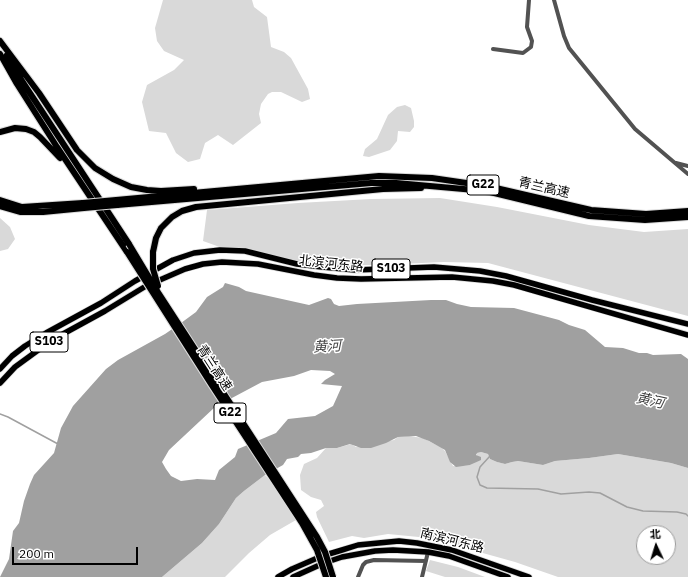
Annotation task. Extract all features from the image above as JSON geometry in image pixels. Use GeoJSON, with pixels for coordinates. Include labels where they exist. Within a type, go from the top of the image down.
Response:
{"type":"FeatureCollection","features":[{"type":"Feature","properties":{"kind":"highway"},"geometry":{"type":"LineString","coordinates":[[0,41],[39,93],[77,150],[96,168],[114,179],[131,186],[147,190],[161,191],[275,185]]}},
{"type":"Feature","properties":{"kind":"highway"},"geometry":{"type":"LineString","coordinates":[[0,41],[22,81],[163,299]]}},
{"type":"Feature","properties":{"kind":"highway"},"geometry":{"type":"LineString","coordinates":[[0,54],[57,147],[90,195]]}},
{"type":"Feature","properties":{"kind":"highway"},"geometry":{"type":"LineString","coordinates":[[0,132],[15,128],[26,129],[40,136],[58,155],[90,195]]}},
{"type":"Feature","properties":{"kind":"highway","name":"青兰高速"},"geometry":{"type":"LineString","coordinates":[[275,185],[379,176],[432,178],[487,186],[591,210],[646,214],[688,211]]}},
{"type":"Feature","properties":{"kind":"highway"},"geometry":{"type":"LineString","coordinates":[[117,202],[371,183],[396,183],[448,187]]}},
{"type":"Feature","properties":{"kind":"highway"},"geometry":{"type":"LineString","coordinates":[[0,206],[20,212],[43,212],[117,202],[275,185]]}},
{"type":"Feature","properties":{"kind":"highway"},"geometry":{"type":"LineString","coordinates":[[163,299],[153,269],[153,252],[156,238],[161,228],[172,217],[182,211],[196,207],[383,189],[448,187]]}},
{"type":"Feature","properties":{"kind":"highway","name":"青兰高速"},"geometry":{"type":"LineString","coordinates":[[448,187],[486,191],[589,216],[645,220],[688,217]]}},
{"type":"Feature","properties":{"kind":"highway","name":"青兰高速"},"geometry":{"type":"LineString","coordinates":[[90,195],[302,523],[317,550],[326,577]]}},
{"type":"Feature","properties":{"kind":"highway"},"geometry":{"type":"LineString","coordinates":[[0,200],[22,206],[83,206]]}},
{"type":"Feature","properties":{"kind":"highway","name":"青兰高速"},"geometry":{"type":"LineString","coordinates":[[163,299],[317,537],[325,552],[333,577]]}},
{"type":"Feature","properties":{"kind":"main road","name":"北滨河东路"},"geometry":{"type":"LineString","coordinates":[[0,369],[12,356],[25,346],[173,260],[203,252],[220,250],[246,252],[297,264],[322,268],[355,270],[445,267],[480,271],[688,324]]}},
{"type":"Feature","properties":{"kind":"main road","name":"北滨河东路"},"geometry":{"type":"LineString","coordinates":[[0,383],[15,367],[52,340],[105,311],[146,286],[185,269],[203,264],[222,262],[258,264],[337,278],[367,279],[452,277],[494,281],[514,285],[688,335]]}},
{"type":"Feature","properties":{"kind":"main road","name":"南滨河东路"},"geometry":{"type":"LineString","coordinates":[[278,577],[322,556],[358,545],[398,541],[452,550],[529,577]]}},
{"type":"Feature","properties":{"kind":"main road","name":"南滨河东路"},"geometry":{"type":"LineString","coordinates":[[293,577],[324,563],[361,553],[393,550],[428,552],[449,556],[508,577]]}},
{"type":"Feature","properties":{"kind":"street"},"geometry":{"type":"LineString","coordinates":[[493,49],[523,53],[531,47],[532,42],[527,27],[530,0]]}},
{"type":"Feature","properties":{"kind":"street"},"geometry":{"type":"LineString","coordinates":[[554,0],[569,48],[635,130],[688,174]]}},
{"type":"Feature","properties":{"kind":"street"},"geometry":{"type":"LineString","coordinates":[[675,163],[688,166]]}},
{"type":"Feature","properties":{"kind":"street"},"geometry":{"type":"LineString","coordinates":[[422,577],[428,552]]}},
{"type":"Feature","properties":{"kind":"street"},"geometry":{"type":"LineString","coordinates":[[358,577],[363,565],[366,562],[374,560],[426,561]]}},
{"type":"Feature","properties":{"kind":"shaded area"},"geometry":{"type":"Polygon","coordinates":[[[163,0],[252,0],[254,7],[267,17],[271,47],[284,52],[291,58],[308,89],[310,99],[302,102],[281,92],[272,92],[268,94],[261,104],[259,114],[261,123],[233,145],[218,135],[205,143],[200,159],[188,162],[176,153],[166,133],[149,131],[142,102],[147,85],[174,70],[184,60],[164,51],[157,41],[155,28],[163,0]]]}},
{"type":"Feature","properties":{"kind":"shaded area"},"geometry":{"type":"Polygon","coordinates":[[[405,105],[411,108],[414,121],[414,127],[410,132],[398,131],[397,141],[390,150],[369,157],[363,156],[365,149],[377,139],[388,115],[397,107],[405,105]]]}},
{"type":"Feature","properties":{"kind":"shaded area"},"geometry":{"type":"Polygon","coordinates":[[[440,198],[497,207],[589,225],[644,232],[688,229],[688,316],[488,263],[444,262],[378,265],[326,265],[268,258],[231,251],[203,241],[207,210],[371,199],[440,198]]]}},
{"type":"Feature","properties":{"kind":"shaded area"},"geometry":{"type":"Polygon","coordinates":[[[0,218],[10,227],[15,239],[8,249],[0,251],[0,218]]]}},
{"type":"Feature","properties":{"kind":"shaded area"},"geometry":{"type":"Polygon","coordinates":[[[409,436],[423,438],[442,448],[453,466],[470,465],[474,463],[479,460],[476,453],[481,452],[488,454],[490,459],[505,464],[518,461],[543,465],[555,461],[618,454],[671,463],[688,468],[688,577],[558,577],[515,562],[429,538],[388,534],[364,538],[352,536],[329,542],[316,512],[324,506],[321,500],[311,497],[301,490],[300,475],[304,464],[317,458],[326,448],[337,448],[351,444],[356,447],[394,440],[398,437],[409,436]]]}},
{"type":"Feature","properties":{"kind":"shaded area"},"geometry":{"type":"Polygon","coordinates":[[[265,475],[275,485],[296,520],[270,535],[225,577],[162,577],[202,543],[219,524],[236,498],[265,475]]]}},
{"type":"Feature","properties":{"kind":"shaded area"},"geometry":{"type":"Polygon","coordinates":[[[430,560],[458,567],[485,577],[445,577],[426,571],[430,560]]]}},
{"type":"Feature","properties":{"kind":"water","name":"黄河"},"geometry":{"type":"Polygon","coordinates":[[[225,283],[239,287],[246,291],[309,305],[328,298],[331,299],[334,304],[339,306],[446,300],[471,307],[514,308],[559,320],[585,330],[605,347],[623,348],[639,353],[653,355],[681,354],[688,359],[688,468],[671,463],[618,454],[555,461],[543,465],[518,461],[505,464],[490,459],[488,454],[481,452],[477,453],[476,455],[481,457],[481,460],[470,465],[456,467],[450,462],[445,450],[416,436],[398,437],[371,448],[361,448],[350,444],[337,448],[326,448],[287,459],[283,465],[265,475],[236,498],[219,524],[202,543],[162,577],[0,577],[9,559],[13,531],[19,523],[30,484],[34,475],[54,453],[61,428],[73,406],[106,369],[118,360],[165,334],[181,323],[196,312],[207,297],[223,287],[225,283]],[[311,370],[294,376],[262,382],[215,407],[169,450],[162,462],[171,476],[181,481],[197,479],[215,480],[219,470],[235,457],[238,449],[276,433],[288,419],[315,416],[333,406],[342,386],[321,384],[335,374],[330,371],[311,370]]]}},
{"type":"Feature","properties":{"kind":"waterway"},"geometry":{"type":"LineString","coordinates":[[0,414],[58,444]]}},
{"type":"Feature","properties":{"kind":"waterway"},"geometry":{"type":"LineString","coordinates":[[490,456],[480,467],[477,477],[480,485],[487,488],[538,489],[561,494],[589,492],[600,493],[627,507],[643,511],[677,512],[688,516]]}}]}
